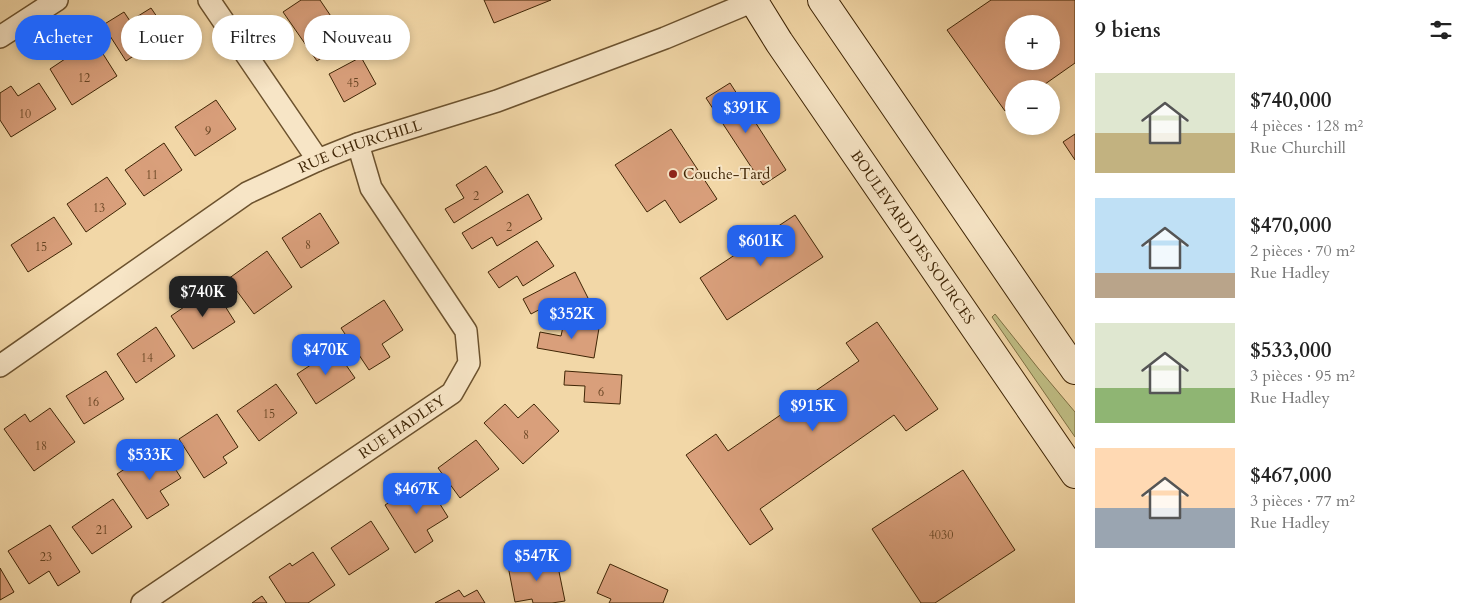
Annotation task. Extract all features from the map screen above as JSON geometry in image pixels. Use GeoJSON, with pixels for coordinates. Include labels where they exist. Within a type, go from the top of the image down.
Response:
{"type":"FeatureCollection","features":[{"type":"Feature","properties":{"kind":"main road","name":"BOULEVARD DES SOURCES"},"geometry":{"type":"LineString","coordinates":[[754,0],[779,42],[1075,474]]}},
{"type":"Feature","properties":{"kind":"main road"},"geometry":{"type":"LineString","coordinates":[[822,0],[1075,370]]}},
{"type":"Feature","properties":{"kind":"street"},"geometry":{"type":"LineString","coordinates":[[0,37],[57,0]]}},
{"type":"Feature","properties":{"kind":"street"},"geometry":{"type":"LineString","coordinates":[[209,0],[318,160]]}},
{"type":"Feature","properties":{"kind":"street","name":"RUE CHURCHILL"},"geometry":{"type":"LineString","coordinates":[[0,366],[246,193],[358,144],[497,101],[665,38],[754,0]]}},
{"type":"Feature","properties":{"kind":"street","name":"RUE HADLEY"},"geometry":{"type":"LineString","coordinates":[[142,603],[452,393],[469,363],[466,331],[371,188],[358,144]]}},
{"type":"Feature","properties":{"kind":"shaded area"},"geometry":{"type":"Polygon","coordinates":[[[995,314],[1075,412],[1075,437],[992,317],[995,314]]]}},
{"type":"Feature","properties":{"kind":"building"},"geometry":{"type":"Polygon","coordinates":[[[301,0],[320,0],[330,15],[304,15],[304,42],[294,28],[294,15],[285,15],[283,12],[301,0]]]}},
{"type":"Feature","properties":{"kind":"building"},"geometry":{"type":"Polygon","coordinates":[[[484,0],[551,0],[494,23],[484,0]]]}},
{"type":"Feature","properties":{"kind":"building"},"geometry":{"type":"Polygon","coordinates":[[[991,0],[1075,0],[1075,63],[1051,80],[1005,80],[1005,111],[947,30],[991,0]]]}},
{"type":"Feature","properties":{"kind":"building"},"geometry":{"type":"Polygon","coordinates":[[[151,8],[156,15],[140,15],[151,8]]]}},
{"type":"Feature","properties":{"kind":"building"},"geometry":{"type":"Polygon","coordinates":[[[124,12],[126,15],[121,15],[121,53],[111,38],[111,20],[124,12]]]}},
{"type":"Feature","properties":{"kind":"building"},"geometry":{"type":"Polygon","coordinates":[[[64,60],[107,60],[117,76],[72,105],[50,69],[64,60]]]}},
{"type":"Feature","properties":{"kind":"building"},"geometry":{"type":"Polygon","coordinates":[[[355,60],[363,60],[376,84],[344,102],[329,74],[355,60]]]}},
{"type":"Feature","properties":{"kind":"building"},"geometry":{"type":"Polygon","coordinates":[[[39,83],[56,109],[11,137],[0,120],[0,93],[11,86],[18,96],[39,83]]]}},
{"type":"Feature","properties":{"kind":"building"},"geometry":{"type":"Polygon","coordinates":[[[730,83],[786,170],[763,185],[706,98],[730,83]]]}},
{"type":"Feature","properties":{"kind":"building"},"geometry":{"type":"Polygon","coordinates":[[[216,100],[236,129],[195,156],[175,127],[216,100]]]}},
{"type":"Feature","properties":{"kind":"building"},"geometry":{"type":"Polygon","coordinates":[[[671,129],[717,199],[680,223],[665,200],[647,212],[615,165],[671,129]]]}},
{"type":"Feature","properties":{"kind":"building"},"geometry":{"type":"Polygon","coordinates":[[[1075,134],[1075,160],[1063,142],[1075,134]]]}},
{"type":"Feature","properties":{"kind":"building"},"geometry":{"type":"Polygon","coordinates":[[[164,143],[182,170],[144,196],[125,170],[164,143]]]}},
{"type":"Feature","properties":{"kind":"building"},"geometry":{"type":"Polygon","coordinates":[[[486,166],[503,192],[454,223],[445,209],[464,198],[456,185],[486,166]]]}},
{"type":"Feature","properties":{"kind":"building"},"geometry":{"type":"Polygon","coordinates":[[[107,177],[126,204],[86,232],[67,204],[107,177]]]}},
{"type":"Feature","properties":{"kind":"building"},"geometry":{"type":"Polygon","coordinates":[[[528,194],[542,219],[497,246],[492,237],[472,249],[462,233],[528,194]]]}},
{"type":"Feature","properties":{"kind":"building"},"geometry":{"type":"Polygon","coordinates":[[[320,213],[339,243],[301,268],[282,238],[320,213]]]}},
{"type":"Feature","properties":{"kind":"building"},"geometry":{"type":"Polygon","coordinates":[[[795,215],[823,257],[727,320],[700,278],[795,215]]]}},
{"type":"Feature","properties":{"kind":"building"},"geometry":{"type":"Polygon","coordinates":[[[54,217],[72,244],[28,272],[11,245],[54,217]]]}},
{"type":"Feature","properties":{"kind":"building"},"geometry":{"type":"Polygon","coordinates":[[[537,241],[554,266],[523,286],[517,276],[499,288],[488,272],[537,241]]]}},
{"type":"Feature","properties":{"kind":"building"},"geometry":{"type":"Polygon","coordinates":[[[267,251],[292,287],[254,314],[228,279],[267,251]]]}},
{"type":"Feature","properties":{"kind":"building"},"geometry":{"type":"Polygon","coordinates":[[[575,272],[588,298],[556,315],[550,304],[531,314],[523,299],[575,272]]]}},
{"type":"Feature","properties":{"kind":"building"},"geometry":{"type":"Polygon","coordinates":[[[213,287],[235,322],[193,349],[171,316],[213,287]]]}},
{"type":"Feature","properties":{"kind":"building"},"geometry":{"type":"Polygon","coordinates":[[[384,300],[403,330],[382,344],[390,357],[369,370],[341,328],[384,300]]]}},
{"type":"Feature","properties":{"kind":"building"},"geometry":{"type":"Polygon","coordinates":[[[564,322],[599,328],[594,358],[537,348],[540,332],[561,336],[564,322]]]}},
{"type":"Feature","properties":{"kind":"building"},"geometry":{"type":"Polygon","coordinates":[[[877,322],[938,409],[906,431],[894,415],[760,509],[773,529],[750,545],[686,455],[716,434],[728,451],[859,361],[846,343],[877,322]]]}},
{"type":"Feature","properties":{"kind":"building"},"geometry":{"type":"Polygon","coordinates":[[[156,327],[175,356],[136,383],[117,354],[156,327]]]}},
{"type":"Feature","properties":{"kind":"building"},"geometry":{"type":"Polygon","coordinates":[[[335,349],[355,378],[316,404],[297,374],[335,349]]]}},
{"type":"Feature","properties":{"kind":"building"},"geometry":{"type":"Polygon","coordinates":[[[106,371],[124,399],[84,424],[66,396],[106,371]]]}},
{"type":"Feature","properties":{"kind":"building"},"geometry":{"type":"Polygon","coordinates":[[[565,371],[622,375],[620,404],[584,402],[585,386],[564,385],[565,371]]]}},
{"type":"Feature","properties":{"kind":"building"},"geometry":{"type":"Polygon","coordinates":[[[276,384],[297,413],[259,441],[237,411],[276,384]]]}},
{"type":"Feature","properties":{"kind":"building"},"geometry":{"type":"Polygon","coordinates":[[[505,404],[518,418],[534,404],[559,431],[523,464],[484,423],[505,404]]]}},
{"type":"Feature","properties":{"kind":"building"},"geometry":{"type":"Polygon","coordinates":[[[50,408],[75,442],[34,471],[4,429],[25,414],[30,422],[50,408]]]}},
{"type":"Feature","properties":{"kind":"building"},"geometry":{"type":"Polygon","coordinates":[[[217,414],[238,447],[223,457],[227,463],[204,478],[179,439],[217,414]]]}},
{"type":"Feature","properties":{"kind":"building"},"geometry":{"type":"Polygon","coordinates":[[[476,440],[499,469],[460,498],[438,468],[476,440]]]}},
{"type":"Feature","properties":{"kind":"building"},"geometry":{"type":"Polygon","coordinates":[[[161,446],[181,478],[160,491],[169,505],[147,519],[117,474],[161,446]]]}},
{"type":"Feature","properties":{"kind":"building"},"geometry":{"type":"Polygon","coordinates":[[[963,470],[1015,550],[935,603],[921,603],[872,529],[963,470]]]}},
{"type":"Feature","properties":{"kind":"building"},"geometry":{"type":"Polygon","coordinates":[[[425,480],[448,517],[427,530],[433,541],[415,553],[385,505],[425,480]]]}},
{"type":"Feature","properties":{"kind":"building"},"geometry":{"type":"Polygon","coordinates":[[[113,499],[132,527],[92,554],[72,527],[113,499]]]}},
{"type":"Feature","properties":{"kind":"building"},"geometry":{"type":"Polygon","coordinates":[[[371,521],[389,549],[349,575],[331,548],[371,521]]]}},
{"type":"Feature","properties":{"kind":"building"},"geometry":{"type":"Polygon","coordinates":[[[50,525],[80,572],[58,586],[49,571],[29,584],[8,551],[50,525]]]}},
{"type":"Feature","properties":{"kind":"building"},"geometry":{"type":"Polygon","coordinates":[[[313,552],[335,585],[308,603],[286,603],[269,577],[290,563],[292,566],[313,552]]]}},
{"type":"Feature","properties":{"kind":"building"},"geometry":{"type":"Polygon","coordinates":[[[556,557],[565,601],[533,603],[532,599],[515,602],[508,566],[556,557]]]}},
{"type":"Feature","properties":{"kind":"building"},"geometry":{"type":"Polygon","coordinates":[[[610,564],[668,590],[663,603],[609,603],[611,599],[597,593],[610,564]]]}},
{"type":"Feature","properties":{"kind":"building"},"geometry":{"type":"Polygon","coordinates":[[[0,568],[14,592],[0,600],[0,568]]]}},
{"type":"Feature","properties":{"kind":"building"},"geometry":{"type":"Polygon","coordinates":[[[459,590],[464,597],[477,590],[485,603],[435,603],[459,590]]]}},
{"type":"Feature","properties":{"kind":"building"},"geometry":{"type":"Polygon","coordinates":[[[262,596],[267,603],[252,603],[262,596]]]}},
{"type":"Feature","properties":{"kind":"place","name":"Couche-Tard"},"geometry":{"type":"Point","coordinates":[673,174]}}]}
